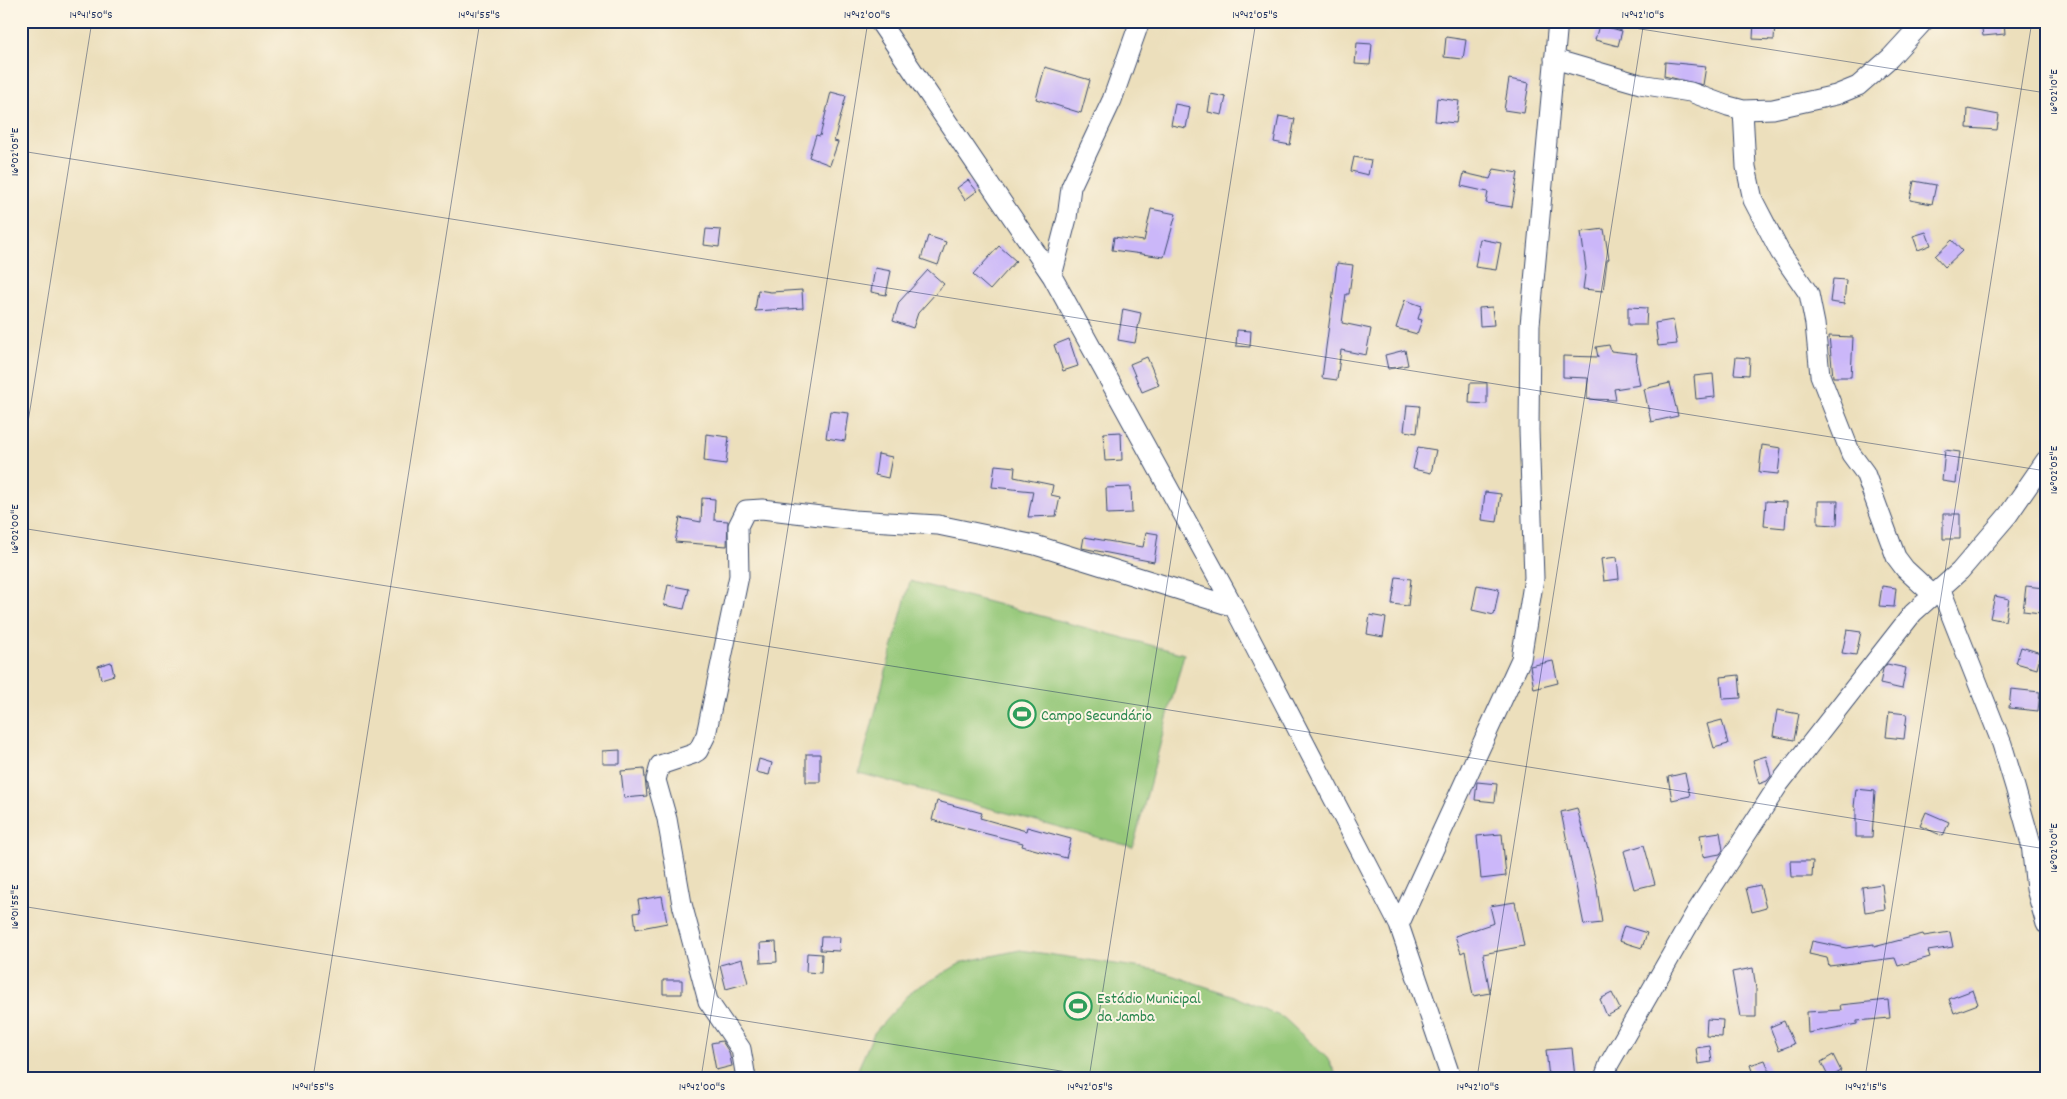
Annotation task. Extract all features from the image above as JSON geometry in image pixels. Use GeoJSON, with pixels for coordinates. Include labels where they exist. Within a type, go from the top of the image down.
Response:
{"type":"FeatureCollection","features":[{"type":"Feature","properties":{"kind":"street"},"geometry":{"type":"LineString","coordinates":[[879,21],[1052,276],[1234,607],[1399,925],[1451,1078]]}},
{"type":"Feature","properties":{"kind":"street"},"geometry":{"type":"LineString","coordinates":[[1052,276],[1067,218],[1071,188],[1112,100],[1140,21]]}},
{"type":"Feature","properties":{"kind":"street"},"geometry":{"type":"LineString","coordinates":[[1399,925],[1521,659],[1526,631],[1534,578],[1529,430],[1530,325],[1558,21]]}},
{"type":"Feature","properties":{"kind":"street"},"geometry":{"type":"LineString","coordinates":[[1554,59],[1640,84],[1690,92],[1743,110],[1773,109],[1836,95],[1858,86],[1890,58],[1924,21]]}},
{"type":"Feature","properties":{"kind":"street"},"geometry":{"type":"LineString","coordinates":[[1743,110],[1746,167],[1753,200],[1780,252],[1809,294],[1815,324],[1820,376],[1851,454],[1865,473],[1896,557],[1905,570],[1937,593],[2010,770],[2031,844],[2036,889],[2046,924]]}},
{"type":"Feature","properties":{"kind":"street"},"geometry":{"type":"LineString","coordinates":[[1604,1078],[1609,1064],[1691,920],[1780,784],[1913,613],[1937,593],[2008,515],[2046,460]]}},
{"type":"Feature","properties":{"kind":"street"},"geometry":{"type":"LineString","coordinates":[[746,1078],[741,1049],[708,1001],[682,904],[667,819],[656,780],[660,764],[698,751],[706,735],[739,576],[738,526],[746,510],[762,509],[854,520],[938,525],[1035,545],[1234,607]]}},
{"type":"Feature","properties":{"kind":"green space","name":"Campo Secundário"},"geometry":{"type":"Polygon","coordinates":[[[910,581],[1184,654],[1133,847],[859,773],[910,581]]]}},
{"type":"Feature","properties":{"kind":"green space","name":"Estádio Municipal da Jamba"},"geometry":{"type":"Polygon","coordinates":[[[1020,950],[1156,970],[1231,995],[1284,1018],[1327,1058],[1338,1078],[854,1078],[874,1033],[913,990],[963,962],[1020,950]]]}},
{"type":"Feature","properties":{"kind":"building"},"geometry":{"type":"Polygon","coordinates":[[[1754,21],[1775,21],[1774,40],[1753,39],[1754,21]]]}},
{"type":"Feature","properties":{"kind":"building"},"geometry":{"type":"Polygon","coordinates":[[[1981,21],[2004,21],[2005,34],[1983,36],[1981,21]]]}},
{"type":"Feature","properties":{"kind":"building"},"geometry":{"type":"Polygon","coordinates":[[[1599,25],[1622,31],[1618,46],[1595,40],[1599,25]]]}},
{"type":"Feature","properties":{"kind":"building"},"geometry":{"type":"Polygon","coordinates":[[[1446,37],[1466,40],[1463,59],[1444,57],[1446,37]]]}},
{"type":"Feature","properties":{"kind":"building"},"geometry":{"type":"Polygon","coordinates":[[[1357,43],[1372,44],[1370,65],[1355,64],[1357,43]]]}},
{"type":"Feature","properties":{"kind":"building"},"geometry":{"type":"Polygon","coordinates":[[[1665,62],[1706,66],[1703,85],[1664,76],[1665,62]]]}},
{"type":"Feature","properties":{"kind":"building"},"geometry":{"type":"Polygon","coordinates":[[[1045,67],[1090,80],[1081,113],[1036,99],[1045,67]]]}},
{"type":"Feature","properties":{"kind":"building"},"geometry":{"type":"Polygon","coordinates":[[[1509,79],[1529,83],[1524,113],[1504,110],[1509,79]]]}},
{"type":"Feature","properties":{"kind":"building"},"geometry":{"type":"Polygon","coordinates":[[[831,92],[846,96],[834,141],[838,142],[830,165],[809,157],[816,135],[820,136],[831,92]]]}},
{"type":"Feature","properties":{"kind":"building"},"geometry":{"type":"Polygon","coordinates":[[[1211,94],[1226,97],[1222,115],[1208,112],[1211,94]]]}},
{"type":"Feature","properties":{"kind":"building"},"geometry":{"type":"Polygon","coordinates":[[[1437,98],[1459,101],[1456,123],[1435,121],[1437,98]]]}},
{"type":"Feature","properties":{"kind":"building"},"geometry":{"type":"Polygon","coordinates":[[[1175,104],[1190,107],[1186,128],[1171,125],[1175,104]]]}},
{"type":"Feature","properties":{"kind":"building"},"geometry":{"type":"Polygon","coordinates":[[[1968,109],[1999,115],[1997,130],[1967,128],[1968,109]]]}},
{"type":"Feature","properties":{"kind":"building"},"geometry":{"type":"Polygon","coordinates":[[[1279,116],[1295,119],[1290,145],[1274,142],[1279,116]]]}},
{"type":"Feature","properties":{"kind":"building"},"geometry":{"type":"Polygon","coordinates":[[[1354,157],[1371,160],[1368,175],[1351,171],[1354,157]]]}},
{"type":"Feature","properties":{"kind":"building"},"geometry":{"type":"Polygon","coordinates":[[[1494,169],[1518,173],[1512,207],[1486,203],[1488,192],[1461,186],[1464,173],[1490,179],[1494,169]]]}},
{"type":"Feature","properties":{"kind":"building"},"geometry":{"type":"Polygon","coordinates":[[[968,180],[977,191],[965,200],[957,188],[968,180]]]}},
{"type":"Feature","properties":{"kind":"building"},"geometry":{"type":"Polygon","coordinates":[[[1914,181],[1936,185],[1932,204],[1910,200],[1914,181]]]}},
{"type":"Feature","properties":{"kind":"building"},"geometry":{"type":"Polygon","coordinates":[[[1151,209],[1176,214],[1164,257],[1112,250],[1114,237],[1144,241],[1151,209]]]}},
{"type":"Feature","properties":{"kind":"building"},"geometry":{"type":"Polygon","coordinates":[[[706,229],[721,230],[719,247],[704,245],[706,229]]]}},
{"type":"Feature","properties":{"kind":"building"},"geometry":{"type":"Polygon","coordinates":[[[1604,229],[1609,259],[1607,260],[1603,291],[1583,289],[1586,268],[1581,232],[1604,229]]]}},
{"type":"Feature","properties":{"kind":"building"},"geometry":{"type":"Polygon","coordinates":[[[1926,232],[1931,245],[1918,250],[1913,236],[1926,232]]]}},
{"type":"Feature","properties":{"kind":"building"},"geometry":{"type":"Polygon","coordinates":[[[928,236],[946,242],[938,265],[921,259],[928,236]]]}},
{"type":"Feature","properties":{"kind":"building"},"geometry":{"type":"Polygon","coordinates":[[[1480,239],[1501,243],[1496,270],[1475,267],[1480,239]]]}},
{"type":"Feature","properties":{"kind":"building"},"geometry":{"type":"Polygon","coordinates":[[[1952,240],[1962,251],[1945,267],[1935,256],[1952,240]]]}},
{"type":"Feature","properties":{"kind":"building"},"geometry":{"type":"Polygon","coordinates":[[[999,246],[1016,261],[990,290],[973,275],[999,246]]]}},
{"type":"Feature","properties":{"kind":"building"},"geometry":{"type":"Polygon","coordinates":[[[1337,263],[1353,265],[1342,323],[1371,329],[1366,355],[1341,350],[1337,380],[1322,378],[1337,263]]]}},
{"type":"Feature","properties":{"kind":"building"},"geometry":{"type":"Polygon","coordinates":[[[875,268],[891,271],[886,295],[871,292],[875,268]]]}},
{"type":"Feature","properties":{"kind":"building"},"geometry":{"type":"Polygon","coordinates":[[[928,270],[944,284],[918,313],[913,328],[893,321],[899,302],[928,270]]]}},
{"type":"Feature","properties":{"kind":"building"},"geometry":{"type":"Polygon","coordinates":[[[1833,279],[1846,280],[1844,304],[1830,302],[1833,279]]]}},
{"type":"Feature","properties":{"kind":"building"},"geometry":{"type":"Polygon","coordinates":[[[758,290],[771,292],[802,290],[803,308],[755,311],[758,290]]]}},
{"type":"Feature","properties":{"kind":"building"},"geometry":{"type":"Polygon","coordinates":[[[1405,300],[1422,306],[1418,319],[1422,320],[1417,334],[1396,328],[1405,300]]]}},
{"type":"Feature","properties":{"kind":"building"},"geometry":{"type":"Polygon","coordinates":[[[1492,307],[1494,325],[1480,326],[1479,308],[1492,307]]]}},
{"type":"Feature","properties":{"kind":"building"},"geometry":{"type":"Polygon","coordinates":[[[1628,307],[1647,308],[1646,325],[1628,325],[1628,307]]]}},
{"type":"Feature","properties":{"kind":"building"},"geometry":{"type":"Polygon","coordinates":[[[1123,309],[1141,313],[1135,343],[1118,340],[1123,309]]]}},
{"type":"Feature","properties":{"kind":"building"},"geometry":{"type":"Polygon","coordinates":[[[1673,320],[1677,344],[1658,346],[1655,323],[1673,320]]]}},
{"type":"Feature","properties":{"kind":"building"},"geometry":{"type":"Polygon","coordinates":[[[1237,330],[1251,331],[1250,347],[1236,346],[1237,330]]]}},
{"type":"Feature","properties":{"kind":"building"},"geometry":{"type":"Polygon","coordinates":[[[1829,336],[1853,337],[1851,377],[1833,377],[1829,336]]]}},
{"type":"Feature","properties":{"kind":"building"},"geometry":{"type":"Polygon","coordinates":[[[1069,339],[1078,366],[1063,371],[1054,345],[1069,339]]]}},
{"type":"Feature","properties":{"kind":"building"},"geometry":{"type":"Polygon","coordinates":[[[1609,345],[1611,351],[1637,354],[1636,364],[1640,385],[1614,389],[1616,400],[1587,399],[1588,378],[1563,377],[1563,356],[1598,357],[1596,347],[1609,345]]]}},
{"type":"Feature","properties":{"kind":"building"},"geometry":{"type":"Polygon","coordinates":[[[1405,350],[1408,365],[1388,369],[1385,355],[1405,350]]]}},
{"type":"Feature","properties":{"kind":"building"},"geometry":{"type":"Polygon","coordinates":[[[1147,357],[1159,385],[1142,392],[1130,364],[1147,357]]]}},
{"type":"Feature","properties":{"kind":"building"},"geometry":{"type":"Polygon","coordinates":[[[1736,357],[1750,358],[1749,375],[1734,374],[1736,357]]]}},
{"type":"Feature","properties":{"kind":"building"},"geometry":{"type":"Polygon","coordinates":[[[1713,374],[1715,397],[1696,399],[1694,376],[1713,374]]]}},
{"type":"Feature","properties":{"kind":"building"},"geometry":{"type":"Polygon","coordinates":[[[1470,383],[1487,383],[1487,404],[1469,403],[1470,383]]]}},
{"type":"Feature","properties":{"kind":"building"},"geometry":{"type":"Polygon","coordinates":[[[1670,383],[1678,416],[1651,422],[1644,389],[1670,383]]]}},
{"type":"Feature","properties":{"kind":"building"},"geometry":{"type":"Polygon","coordinates":[[[1407,405],[1420,406],[1417,433],[1404,431],[1407,405]]]}},
{"type":"Feature","properties":{"kind":"building"},"geometry":{"type":"Polygon","coordinates":[[[830,411],[849,413],[845,441],[826,438],[830,411]]]}},
{"type":"Feature","properties":{"kind":"building"},"geometry":{"type":"Polygon","coordinates":[[[1121,432],[1122,460],[1105,461],[1103,433],[1121,432]]]}},
{"type":"Feature","properties":{"kind":"building"},"geometry":{"type":"Polygon","coordinates":[[[706,434],[729,437],[726,464],[704,461],[706,434]]]}},
{"type":"Feature","properties":{"kind":"building"},"geometry":{"type":"Polygon","coordinates":[[[1762,445],[1781,448],[1778,474],[1759,472],[1762,445]]]}},
{"type":"Feature","properties":{"kind":"building"},"geometry":{"type":"Polygon","coordinates":[[[1418,447],[1436,450],[1431,473],[1413,469],[1418,447]]]}},
{"type":"Feature","properties":{"kind":"building"},"geometry":{"type":"Polygon","coordinates":[[[1945,450],[1960,452],[1956,483],[1942,481],[1945,450]]]}},
{"type":"Feature","properties":{"kind":"building"},"geometry":{"type":"Polygon","coordinates":[[[878,454],[892,457],[888,478],[875,475],[878,454]]]}},
{"type":"Feature","properties":{"kind":"building"},"geometry":{"type":"Polygon","coordinates":[[[995,465],[1015,467],[1014,477],[1053,485],[1051,495],[1060,497],[1056,516],[1028,517],[1033,491],[992,487],[995,465]]]}},
{"type":"Feature","properties":{"kind":"building"},"geometry":{"type":"Polygon","coordinates":[[[1131,487],[1132,513],[1107,514],[1106,488],[1131,487]]]}},
{"type":"Feature","properties":{"kind":"building"},"geometry":{"type":"Polygon","coordinates":[[[1485,492],[1501,494],[1497,522],[1482,520],[1485,492]]]}},
{"type":"Feature","properties":{"kind":"building"},"geometry":{"type":"Polygon","coordinates":[[[702,498],[715,499],[714,520],[728,521],[727,546],[675,542],[680,518],[701,522],[702,498]]]}},
{"type":"Feature","properties":{"kind":"building"},"geometry":{"type":"Polygon","coordinates":[[[1766,501],[1787,502],[1785,528],[1764,526],[1766,501]]]}},
{"type":"Feature","properties":{"kind":"building"},"geometry":{"type":"Polygon","coordinates":[[[1818,501],[1838,501],[1837,525],[1818,524],[1818,501]]]}},
{"type":"Feature","properties":{"kind":"building"},"geometry":{"type":"Polygon","coordinates":[[[1943,514],[1960,514],[1960,539],[1943,539],[1943,514]]]}},
{"type":"Feature","properties":{"kind":"building"},"geometry":{"type":"Polygon","coordinates":[[[1146,532],[1158,534],[1154,562],[1082,548],[1084,537],[1143,547],[1146,532]]]}},
{"type":"Feature","properties":{"kind":"building"},"geometry":{"type":"Polygon","coordinates":[[[1617,557],[1619,579],[1604,581],[1601,559],[1617,557]]]}},
{"type":"Feature","properties":{"kind":"building"},"geometry":{"type":"Polygon","coordinates":[[[1396,577],[1411,579],[1408,606],[1392,604],[1396,577]]]}},
{"type":"Feature","properties":{"kind":"building"},"geometry":{"type":"Polygon","coordinates":[[[668,585],[689,589],[684,609],[664,605],[668,585]]]}},
{"type":"Feature","properties":{"kind":"building"},"geometry":{"type":"Polygon","coordinates":[[[1477,585],[1499,589],[1494,615],[1472,610],[1477,585]]]}},
{"type":"Feature","properties":{"kind":"building"},"geometry":{"type":"Polygon","coordinates":[[[1882,586],[1896,588],[1894,607],[1879,606],[1882,586]]]}},
{"type":"Feature","properties":{"kind":"building"},"geometry":{"type":"Polygon","coordinates":[[[2026,586],[2044,588],[2041,613],[2023,611],[2026,586]]]}},
{"type":"Feature","properties":{"kind":"building"},"geometry":{"type":"Polygon","coordinates":[[[1995,596],[2009,599],[2005,621],[1990,618],[1995,596]]]}},
{"type":"Feature","properties":{"kind":"building"},"geometry":{"type":"Polygon","coordinates":[[[1370,615],[1386,618],[1383,637],[1367,634],[1370,615]]]}},
{"type":"Feature","properties":{"kind":"building"},"geometry":{"type":"Polygon","coordinates":[[[1847,630],[1861,632],[1856,655],[1842,653],[1847,630]]]}},
{"type":"Feature","properties":{"kind":"building"},"geometry":{"type":"Polygon","coordinates":[[[2021,647],[2041,653],[2037,669],[2016,663],[2021,647]]]}},
{"type":"Feature","properties":{"kind":"building"},"geometry":{"type":"Polygon","coordinates":[[[1553,661],[1558,683],[1534,689],[1530,666],[1553,661]]]}},
{"type":"Feature","properties":{"kind":"building"},"geometry":{"type":"Polygon","coordinates":[[[111,662],[114,675],[101,679],[98,666],[111,662]]]}},
{"type":"Feature","properties":{"kind":"building"},"geometry":{"type":"Polygon","coordinates":[[[1887,664],[1906,668],[1902,689],[1880,684],[1883,669],[1887,664]]]}},
{"type":"Feature","properties":{"kind":"building"},"geometry":{"type":"Polygon","coordinates":[[[1739,675],[1741,698],[1723,699],[1721,677],[1739,675]]]}},
{"type":"Feature","properties":{"kind":"building"},"geometry":{"type":"Polygon","coordinates":[[[2011,689],[2040,692],[2038,711],[2009,708],[2011,689]]]}},
{"type":"Feature","properties":{"kind":"building"},"geometry":{"type":"Polygon","coordinates":[[[1777,710],[1799,714],[1794,740],[1773,736],[1777,710]]]}},
{"type":"Feature","properties":{"kind":"building"},"geometry":{"type":"Polygon","coordinates":[[[1889,712],[1907,714],[1904,739],[1886,737],[1889,712]]]}},
{"type":"Feature","properties":{"kind":"building"},"geometry":{"type":"Polygon","coordinates":[[[1722,720],[1728,744],[1714,748],[1707,724],[1722,720]]]}},
{"type":"Feature","properties":{"kind":"building"},"geometry":{"type":"Polygon","coordinates":[[[620,750],[620,764],[603,764],[603,751],[620,750]]]}},
{"type":"Feature","properties":{"kind":"building"},"geometry":{"type":"Polygon","coordinates":[[[806,754],[820,754],[820,782],[806,782],[806,754]]]}},
{"type":"Feature","properties":{"kind":"building"},"geometry":{"type":"Polygon","coordinates":[[[1766,756],[1771,776],[1767,781],[1759,784],[1753,760],[1766,756]]]}},
{"type":"Feature","properties":{"kind":"building"},"geometry":{"type":"Polygon","coordinates":[[[759,759],[772,763],[769,775],[756,772],[759,759]]]}},
{"type":"Feature","properties":{"kind":"building"},"geometry":{"type":"Polygon","coordinates":[[[644,769],[647,796],[624,798],[621,771],[644,769]]]}},
{"type":"Feature","properties":{"kind":"building"},"geometry":{"type":"Polygon","coordinates":[[[1685,773],[1690,796],[1672,800],[1668,777],[1685,773]]]}},
{"type":"Feature","properties":{"kind":"building"},"geometry":{"type":"Polygon","coordinates":[[[1477,782],[1497,784],[1495,802],[1475,800],[1477,782]]]}},
{"type":"Feature","properties":{"kind":"building"},"geometry":{"type":"Polygon","coordinates":[[[1856,789],[1875,791],[1872,837],[1856,837],[1856,808],[1854,807],[1856,789]]]}},
{"type":"Feature","properties":{"kind":"building"},"geometry":{"type":"Polygon","coordinates":[[[937,801],[982,813],[980,818],[1026,831],[1027,827],[1071,839],[1066,858],[1022,846],[1023,843],[932,820],[937,801]]]}},
{"type":"Feature","properties":{"kind":"building"},"geometry":{"type":"Polygon","coordinates":[[[1577,808],[1596,882],[1602,923],[1584,925],[1561,812],[1577,808]]]}},
{"type":"Feature","properties":{"kind":"building"},"geometry":{"type":"Polygon","coordinates":[[[1926,812],[1949,822],[1943,836],[1920,826],[1926,812]]]}},
{"type":"Feature","properties":{"kind":"building"},"geometry":{"type":"Polygon","coordinates":[[[1720,832],[1723,850],[1720,854],[1703,857],[1700,835],[1720,832]]]}},
{"type":"Feature","properties":{"kind":"building"},"geometry":{"type":"Polygon","coordinates":[[[1502,834],[1506,876],[1481,879],[1477,836],[1502,834]]]}},
{"type":"Feature","properties":{"kind":"building"},"geometry":{"type":"Polygon","coordinates":[[[1644,845],[1655,884],[1634,889],[1624,851],[1644,845]]]}},
{"type":"Feature","properties":{"kind":"building"},"geometry":{"type":"Polygon","coordinates":[[[1790,861],[1813,861],[1812,877],[1791,877],[1790,861]]]}},
{"type":"Feature","properties":{"kind":"building"},"geometry":{"type":"Polygon","coordinates":[[[1882,884],[1885,909],[1865,912],[1862,887],[1882,884]]]}},
{"type":"Feature","properties":{"kind":"building"},"geometry":{"type":"Polygon","coordinates":[[[1760,885],[1766,908],[1752,912],[1746,888],[1760,885]]]}},
{"type":"Feature","properties":{"kind":"building"},"geometry":{"type":"Polygon","coordinates":[[[662,896],[667,923],[636,929],[634,913],[640,912],[638,900],[662,896]]]}},
{"type":"Feature","properties":{"kind":"building"},"geometry":{"type":"Polygon","coordinates":[[[1515,902],[1524,946],[1483,954],[1490,993],[1473,996],[1465,951],[1461,953],[1455,936],[1494,923],[1490,906],[1515,902]]]}},
{"type":"Feature","properties":{"kind":"building"},"geometry":{"type":"Polygon","coordinates":[[[1624,926],[1647,933],[1642,948],[1619,941],[1624,926]]]}},
{"type":"Feature","properties":{"kind":"building"},"geometry":{"type":"Polygon","coordinates":[[[1950,932],[1953,947],[1928,951],[1930,957],[1898,966],[1895,958],[1829,966],[1827,958],[1809,954],[1812,941],[1846,948],[1874,944],[1874,947],[1923,934],[1924,936],[1950,932]]]}},
{"type":"Feature","properties":{"kind":"building"},"geometry":{"type":"Polygon","coordinates":[[[821,937],[840,937],[839,951],[820,950],[821,937]]]}},
{"type":"Feature","properties":{"kind":"building"},"geometry":{"type":"Polygon","coordinates":[[[776,942],[777,962],[761,963],[760,943],[776,942]]]}},
{"type":"Feature","properties":{"kind":"building"},"geometry":{"type":"Polygon","coordinates":[[[807,953],[822,954],[821,973],[806,972],[807,953]]]}},
{"type":"Feature","properties":{"kind":"building"},"geometry":{"type":"Polygon","coordinates":[[[742,959],[748,983],[726,989],[720,965],[742,959]]]}},
{"type":"Feature","properties":{"kind":"building"},"geometry":{"type":"Polygon","coordinates":[[[1753,968],[1756,989],[1756,1017],[1740,1017],[1732,972],[1753,968]]]}},
{"type":"Feature","properties":{"kind":"building"},"geometry":{"type":"Polygon","coordinates":[[[663,980],[682,980],[682,994],[663,994],[663,980]]]}},
{"type":"Feature","properties":{"kind":"building"},"geometry":{"type":"Polygon","coordinates":[[[1973,990],[1978,1004],[1954,1013],[1949,999],[1973,990]]]}},
{"type":"Feature","properties":{"kind":"building"},"geometry":{"type":"Polygon","coordinates":[[[1612,993],[1620,1009],[1607,1016],[1600,999],[1612,993]]]}},
{"type":"Feature","properties":{"kind":"building"},"geometry":{"type":"Polygon","coordinates":[[[1888,1000],[1890,1018],[1857,1021],[1857,1024],[1808,1033],[1807,1012],[1841,1010],[1840,1005],[1888,1000]]]}},
{"type":"Feature","properties":{"kind":"building"},"geometry":{"type":"Polygon","coordinates":[[[1707,1019],[1723,1020],[1722,1037],[1706,1036],[1707,1019]]]}},
{"type":"Feature","properties":{"kind":"building"},"geometry":{"type":"Polygon","coordinates":[[[1784,1021],[1794,1044],[1779,1050],[1770,1027],[1784,1021]]]}},
{"type":"Feature","properties":{"kind":"building"},"geometry":{"type":"Polygon","coordinates":[[[722,1041],[729,1052],[732,1066],[716,1070],[711,1043],[722,1041]]]}},
{"type":"Feature","properties":{"kind":"building"},"geometry":{"type":"Polygon","coordinates":[[[1710,1046],[1712,1062],[1698,1064],[1696,1048],[1710,1046]]]}},
{"type":"Feature","properties":{"kind":"building"},"geometry":{"type":"Polygon","coordinates":[[[1572,1048],[1575,1078],[1549,1078],[1546,1050],[1572,1048]]]}},
{"type":"Feature","properties":{"kind":"building"},"geometry":{"type":"Polygon","coordinates":[[[1833,1055],[1841,1071],[1829,1078],[1821,1062],[1833,1055]]]}},
{"type":"Feature","properties":{"kind":"building"},"geometry":{"type":"Polygon","coordinates":[[[1765,1060],[1770,1072],[1754,1077],[1750,1065],[1765,1060]]]}},
{"type":"Feature","properties":{"kind":"place","name":"Campo Secundário"},"geometry":{"type":"Point","coordinates":[1022,714]}},
{"type":"Feature","properties":{"kind":"place","name":"Estádio Municipal da Jamba"},"geometry":{"type":"Point","coordinates":[1078,1006]}}]}
